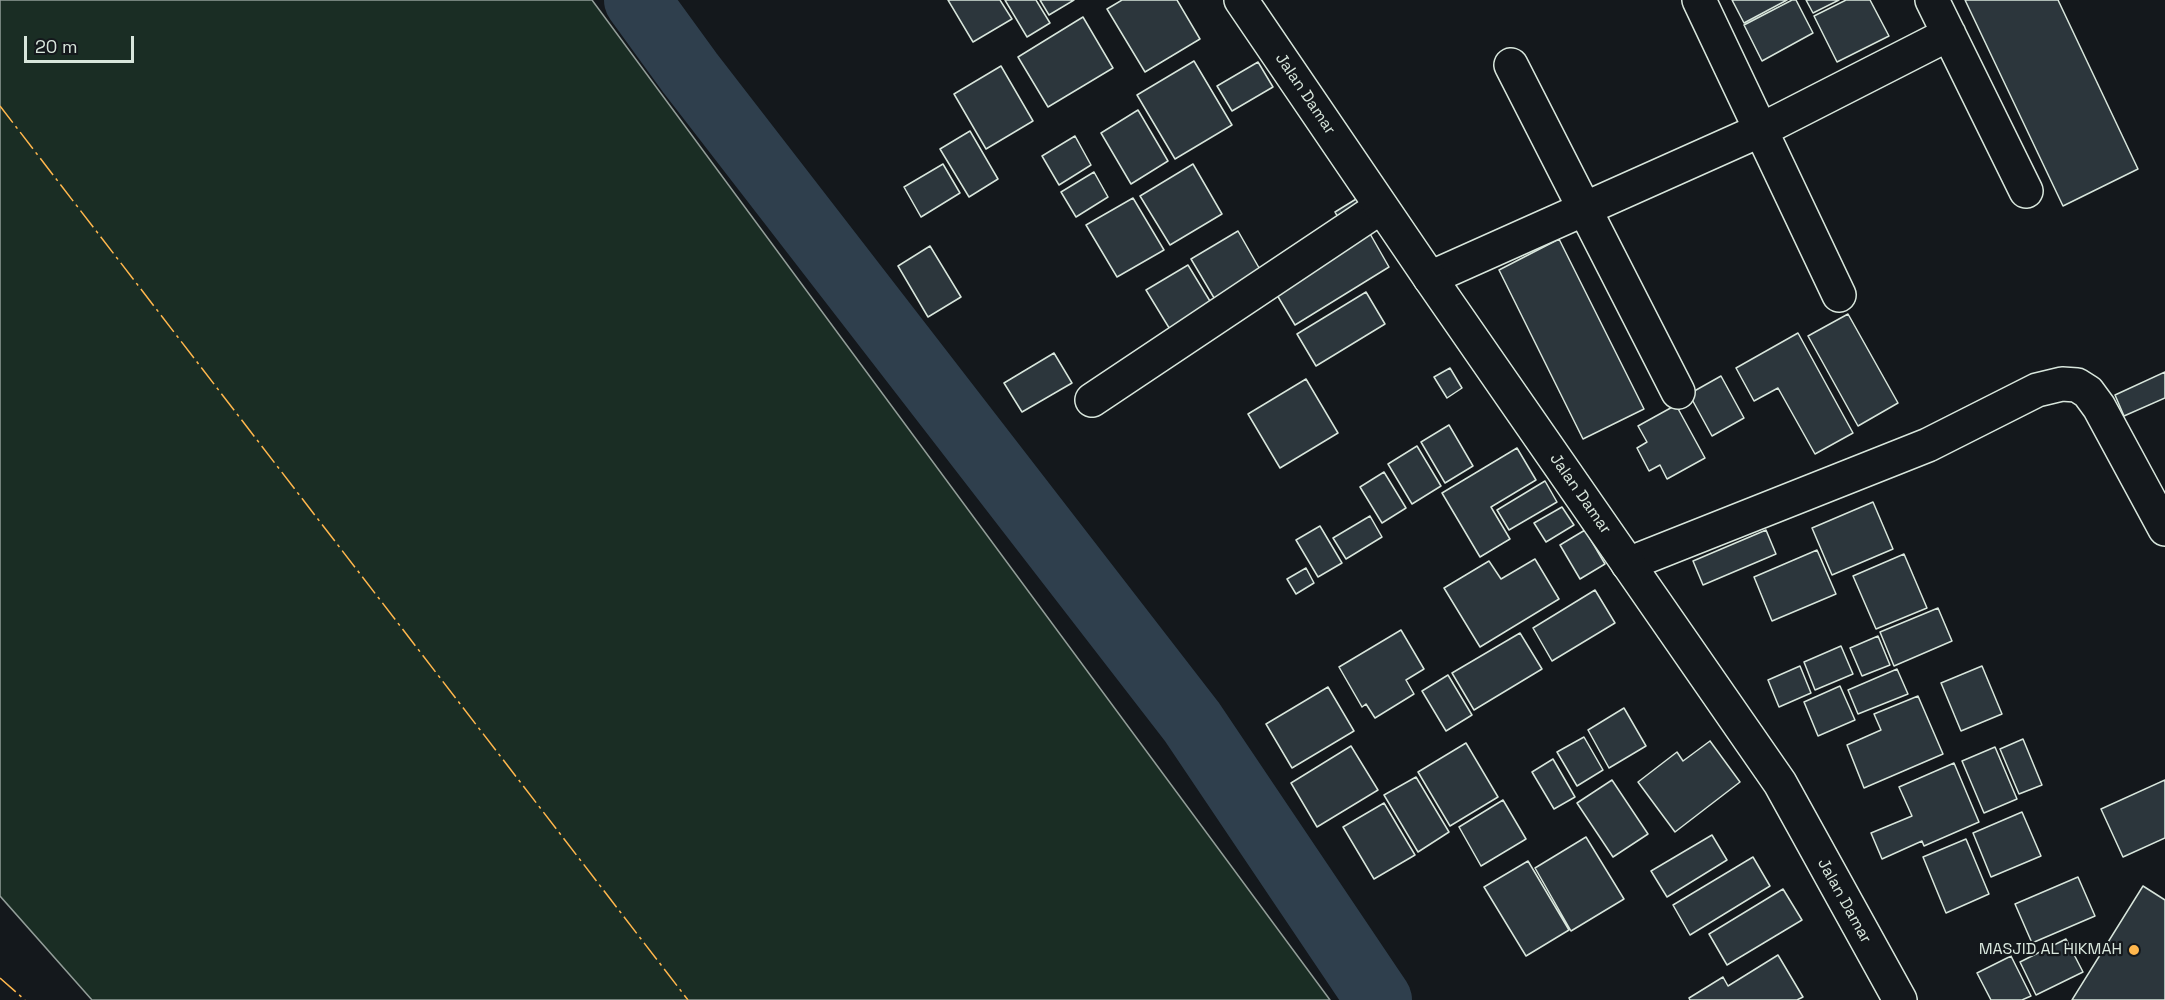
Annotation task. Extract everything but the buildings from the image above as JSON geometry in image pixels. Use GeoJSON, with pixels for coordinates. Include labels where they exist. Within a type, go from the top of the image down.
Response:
{"type":"FeatureCollection","features":[{"type":"Feature","properties":{"kind":"street","name":"Jalan Damar"},"geometry":{"type":"LineString","coordinates":[[1241,0],[1381,207],[1780,783],[1900,1000]]}},
{"type":"Feature","properties":{"kind":"street"},"geometry":{"type":"LineString","coordinates":[[1700,0],[1839,295]]}},
{"type":"Feature","properties":{"kind":"street"},"geometry":{"type":"LineString","coordinates":[[1932,0],[2026,191]]}},
{"type":"Feature","properties":{"kind":"street"},"geometry":{"type":"LineString","coordinates":[[1430,278],[1761,130],[1948,34]]}},
{"type":"Feature","properties":{"kind":"street"},"geometry":{"type":"LineString","coordinates":[[1512,64],[1678,392]]}},
{"type":"Feature","properties":{"kind":"street"},"geometry":{"type":"LineString","coordinates":[[1092,400],[1381,207]]}},
{"type":"Feature","properties":{"kind":"street"},"geometry":{"type":"LineString","coordinates":[[1628,564],[1928,445],[2037,390],[2062,384],[2077,385],[2088,392],[2099,407],[2165,528]]}},
{"type":"Feature","properties":{"kind":"green space"},"geometry":{"type":"Polygon","coordinates":[[[0,0],[592,0],[1330,1000],[92,1000],[0,896],[0,0]]]}},
{"type":"Feature","properties":{"kind":"waterway"},"geometry":{"type":"LineString","coordinates":[[637,0],[690,73],[1192,722],[1379,1000]]}},
{"type":"Feature","properties":{"kind":"power"},"geometry":{"type":"LineString","coordinates":[[0,106],[688,1000]]}},
{"type":"Feature","properties":{"kind":"power"},"geometry":{"type":"LineString","coordinates":[[0,978],[25,1000]]}},
{"type":"Feature","properties":{"kind":"place","name":"MASJID AL HIKMAH"},"geometry":{"type":"Point","coordinates":[2134,950]}}]}
